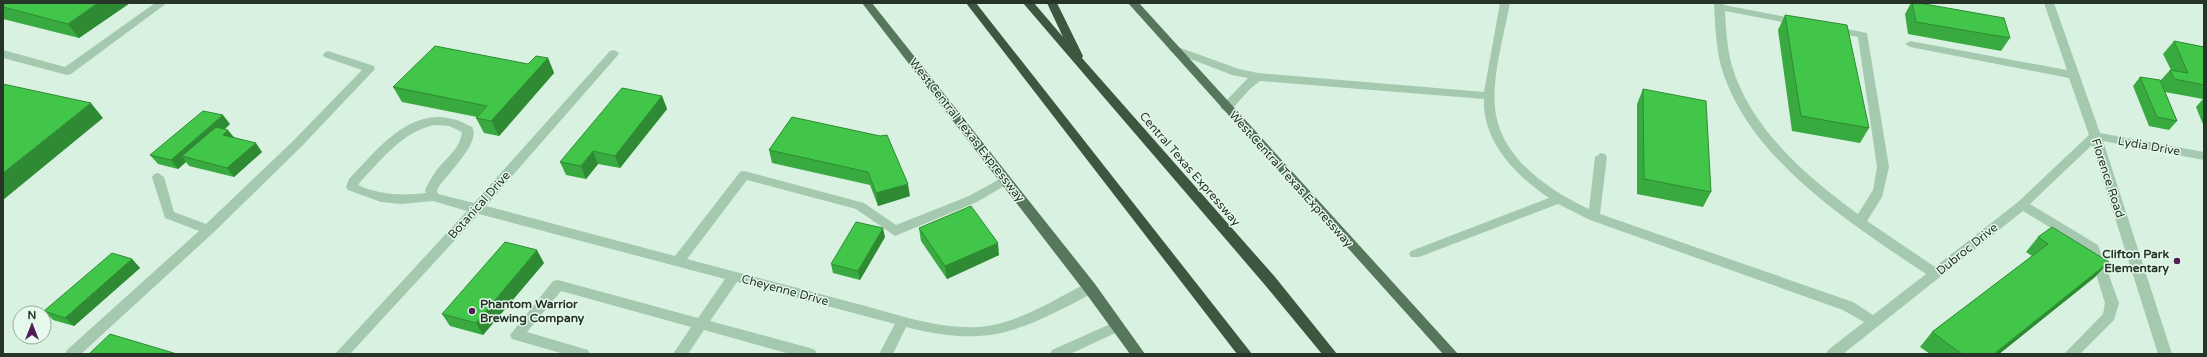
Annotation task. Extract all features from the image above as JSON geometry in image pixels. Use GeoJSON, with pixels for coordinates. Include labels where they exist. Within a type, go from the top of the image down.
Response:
{"type":"FeatureCollection","features":[{"type":"Feature","properties":{"kind":"highway"},"geometry":{"type":"LineString","coordinates":[[971,3],[1245,354]]}},
{"type":"Feature","properties":{"kind":"highway","name":"Central Texas Expressway"},"geometry":{"type":"LineString","coordinates":[[1028,3],[1086,73],[1270,281],[1330,354]]}},
{"type":"Feature","properties":{"kind":"highway"},"geometry":{"type":"LineString","coordinates":[[1052,3],[1086,73]]}},
{"type":"Feature","properties":{"kind":"main road","name":"West Central Texas Expressway"},"geometry":{"type":"LineString","coordinates":[[867,3],[1090,288],[1138,354]]}},
{"type":"Feature","properties":{"kind":"main road","name":"West Central Texas Expressway"},"geometry":{"type":"LineString","coordinates":[[1133,3],[1226,108],[1451,354]]}},
{"type":"Feature","properties":{"kind":"street"},"geometry":{"type":"LineString","coordinates":[[3,54],[67,71],[162,3]]}},
{"type":"Feature","properties":{"kind":"street"},"geometry":{"type":"LineString","coordinates":[[1506,3],[1490,96],[1490,115],[1497,137],[1513,159],[1536,183],[1558,199],[1594,217],[1848,306],[1874,322]]}},
{"type":"Feature","properties":{"kind":"street","name":"Florence Road"},"geometry":{"type":"LineString","coordinates":[[2049,3],[2095,136],[2165,354]]}},
{"type":"Feature","properties":{"kind":"street"},"geometry":{"type":"LineString","coordinates":[[1859,222],[1874,205],[1882,184],[1884,167],[1863,35],[1719,5],[1724,54],[1729,74],[1740,100],[1756,125],[1796,168],[1859,222],[1936,274]]}},
{"type":"Feature","properties":{"kind":"street"},"geometry":{"type":"LineString","coordinates":[[1910,44],[2074,75]]}},
{"type":"Feature","properties":{"kind":"street"},"geometry":{"type":"LineString","coordinates":[[1174,49],[1236,72],[1258,77],[1490,96]]}},
{"type":"Feature","properties":{"kind":"street","name":"Botanical Drive"},"geometry":{"type":"LineString","coordinates":[[342,354],[476,208],[614,53]]}},
{"type":"Feature","properties":{"kind":"street"},"geometry":{"type":"LineString","coordinates":[[72,354],[209,230],[331,111],[370,69],[328,55]]}},
{"type":"Feature","properties":{"kind":"street"},"geometry":{"type":"LineString","coordinates":[[1226,108],[1258,77]]}},
{"type":"Feature","properties":{"kind":"street"},"geometry":{"type":"LineString","coordinates":[[428,121],[457,123],[468,130],[468,140],[459,154],[440,175],[431,190],[433,197],[417,200],[380,198],[366,194],[352,187],[354,182],[403,133],[418,123],[428,121]]}},
{"type":"Feature","properties":{"kind":"street","name":"Lydia Drive"},"geometry":{"type":"LineString","coordinates":[[2095,136],[2204,156]]}},
{"type":"Feature","properties":{"kind":"street","name":"Dubroc Drive"},"geometry":{"type":"LineString","coordinates":[[1833,354],[2022,205],[2095,136]]}},
{"type":"Feature","properties":{"kind":"street"},"geometry":{"type":"LineString","coordinates":[[1594,217],[1602,157]]}},
{"type":"Feature","properties":{"kind":"street"},"geometry":{"type":"LineString","coordinates":[[678,262],[744,175],[860,206],[895,231],[973,199],[1005,180]]}},
{"type":"Feature","properties":{"kind":"street"},"geometry":{"type":"LineString","coordinates":[[158,177],[168,215],[209,230]]}},
{"type":"Feature","properties":{"kind":"street","name":"Cheyenne Drive"},"geometry":{"type":"LineString","coordinates":[[433,197],[937,330],[988,331],[1014,325],[1090,288]]}},
{"type":"Feature","properties":{"kind":"street"},"geometry":{"type":"LineString","coordinates":[[1415,254],[1558,199]]}},
{"type":"Feature","properties":{"kind":"street"},"geometry":{"type":"LineString","coordinates":[[2022,205],[2094,248],[2112,303],[2109,316],[2071,354]]}},
{"type":"Feature","properties":{"kind":"street"},"geometry":{"type":"LineString","coordinates":[[680,354],[734,276]]}},
{"type":"Feature","properties":{"kind":"street"},"geometry":{"type":"LineString","coordinates":[[583,354],[516,335],[558,285],[810,354]]}},
{"type":"Feature","properties":{"kind":"street"},"geometry":{"type":"LineString","coordinates":[[886,354],[903,321]]}},
{"type":"Feature","properties":{"kind":"street"},"geometry":{"type":"LineString","coordinates":[[1057,354],[1118,326]]}},
{"type":"Feature","properties":{"kind":"building"},"geometry":{"type":"Polygon","coordinates":[[[3,3],[98,3],[68,24],[3,7],[3,3]]]}},
{"type":"Feature","properties":{"kind":"building"},"geometry":{"type":"Polygon","coordinates":[[[1912,3],[2004,18],[2010,38],[1916,22],[1912,3]]]}},
{"type":"Feature","properties":{"kind":"building"},"geometry":{"type":"Polygon","coordinates":[[[1785,15],[1847,25],[1869,128],[1801,116],[1785,15]]]}},
{"type":"Feature","properties":{"kind":"building"},"geometry":{"type":"Polygon","coordinates":[[[2174,41],[2204,47],[2204,85],[2174,79],[2170,70],[2188,73],[2174,41]]]}},
{"type":"Feature","properties":{"kind":"building"},"geometry":{"type":"Polygon","coordinates":[[[435,46],[528,64],[536,56],[548,58],[491,121],[476,118],[487,106],[393,87],[435,46]]]}},
{"type":"Feature","properties":{"kind":"building"},"geometry":{"type":"Polygon","coordinates":[[[2140,77],[2160,80],[2177,121],[2157,117],[2140,77]]]}},
{"type":"Feature","properties":{"kind":"building"},"geometry":{"type":"Polygon","coordinates":[[[3,84],[91,103],[3,173],[3,84]]]}},
{"type":"Feature","properties":{"kind":"building"},"geometry":{"type":"Polygon","coordinates":[[[622,88],[662,96],[615,156],[593,151],[581,166],[560,162],[622,88]]]}},
{"type":"Feature","properties":{"kind":"building"},"geometry":{"type":"Polygon","coordinates":[[[1643,89],[1706,101],[1711,192],[1644,179],[1643,89]]]}},
{"type":"Feature","properties":{"kind":"building"},"geometry":{"type":"Polygon","coordinates":[[[203,111],[223,115],[171,160],[150,155],[203,111]]]}},
{"type":"Feature","properties":{"kind":"building"},"geometry":{"type":"Polygon","coordinates":[[[792,117],[880,136],[887,135],[908,184],[876,193],[868,172],[769,150],[792,117]]]}},
{"type":"Feature","properties":{"kind":"building"},"geometry":{"type":"Polygon","coordinates":[[[216,127],[228,130],[223,135],[256,143],[227,168],[182,156],[216,127]]]}},
{"type":"Feature","properties":{"kind":"building"},"geometry":{"type":"Polygon","coordinates":[[[971,206],[998,243],[945,266],[919,228],[971,206]]]}},
{"type":"Feature","properties":{"kind":"building"},"geometry":{"type":"Polygon","coordinates":[[[856,222],[883,228],[858,271],[831,264],[856,222]]]}},
{"type":"Feature","properties":{"kind":"building"},"geometry":{"type":"Polygon","coordinates":[[[2052,227],[2109,262],[1994,354],[1962,354],[1932,332],[2048,244],[2038,237],[2052,227]]]}},
{"type":"Feature","properties":{"kind":"building"},"geometry":{"type":"Polygon","coordinates":[[[505,242],[537,250],[476,323],[442,314],[505,242]]]}},
{"type":"Feature","properties":{"kind":"building"},"geometry":{"type":"Polygon","coordinates":[[[112,253],[132,259],[65,318],[52,314],[51,305],[112,253]]]}},
{"type":"Feature","properties":{"kind":"building"},"geometry":{"type":"Polygon","coordinates":[[[110,334],[177,354],[89,354],[110,334]]]}},
{"type":"Feature","properties":{"kind":"place","name":"Clifton Park Elementary"},"geometry":{"type":"Point","coordinates":[2177,261]}},
{"type":"Feature","properties":{"kind":"place","name":"Phantom Warrior Brewing Company"},"geometry":{"type":"Point","coordinates":[472,311]}}]}
